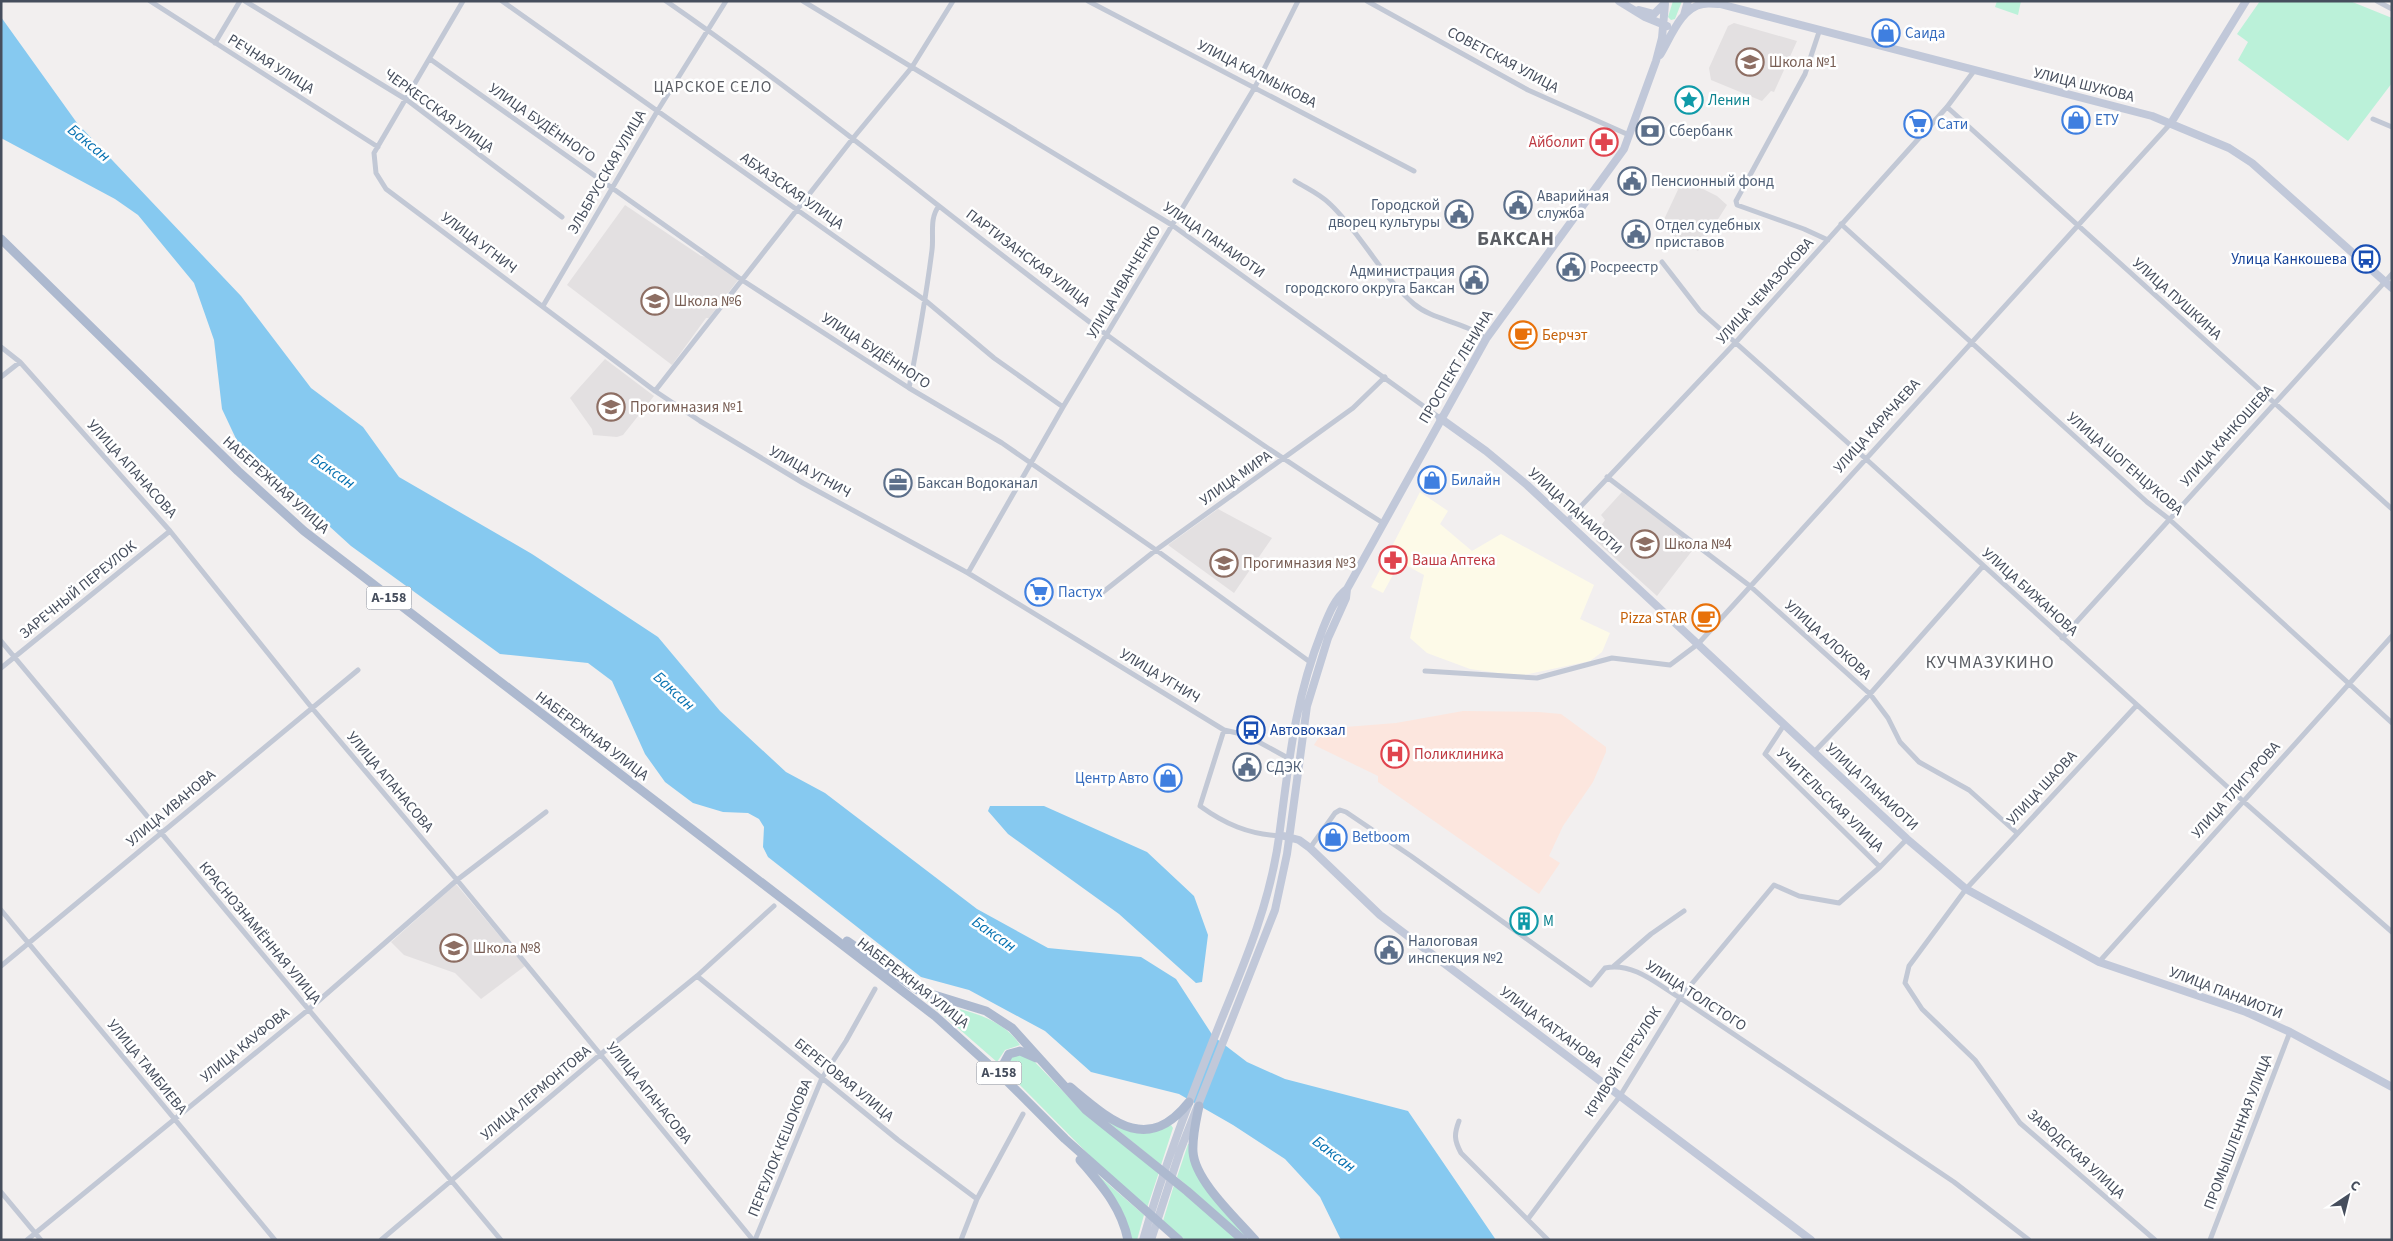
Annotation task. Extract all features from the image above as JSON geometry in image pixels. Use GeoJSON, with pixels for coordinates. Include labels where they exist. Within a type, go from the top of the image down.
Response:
{"type":"FeatureCollection","features":[{"type":"Feature","properties":{"kind":"main road"},"geometry":{"type":"LineString","coordinates":[[1619,1],[1654,22],[1661,29],[1662,38]]}},
{"type":"Feature","properties":{"kind":"main road"},"geometry":{"type":"LineString","coordinates":[[1684,17],[1688,1]]}},
{"type":"Feature","properties":{"kind":"main road","name":"УЛИЦА КАРАЧАЕВА"},"geometry":{"type":"LineString","coordinates":[[2171,123],[2246,1]]}},
{"type":"Feature","properties":{"kind":"main road"},"geometry":{"type":"LineString","coordinates":[[1628,6],[1654,14],[1665,2]]}},
{"type":"Feature","properties":{"kind":"main road"},"geometry":{"type":"LineString","coordinates":[[1656,61],[1662,38],[1665,2]]}},
{"type":"Feature","properties":{"kind":"main road"},"geometry":{"type":"LineString","coordinates":[[1656,61],[1684,17],[1698,5],[1717,3]]}},
{"type":"Feature","properties":{"kind":"main road","name":"УЛИЦА ШУКОВА"},"geometry":{"type":"LineString","coordinates":[[1717,3],[2152,116],[2171,123],[2229,148],[2252,163],[2392,288]]}},
{"type":"Feature","properties":{"kind":"main road"},"geometry":{"type":"LineString","coordinates":[[1654,22],[1664,23],[1668,27],[1678,24]]}},
{"type":"Feature","properties":{"kind":"main road","name":"ПРОСПЕКТ ЛЕНИНА"},"geometry":{"type":"LineString","coordinates":[[1176,1149],[1189,1102],[1264,908],[1280,836],[1288,758],[1310,662],[1333,606],[1340,595],[1347,589],[1440,418],[1486,339],[1624,149],[1656,61]]}},
{"type":"Feature","properties":{"kind":"main road","name":"НАБЕРЕЖНАЯ УЛИЦА"},"geometry":{"type":"LineString","coordinates":[[1,239],[224,458],[304,531],[942,1022],[1007,1081],[1065,1139],[1179,1240]]}},
{"type":"Feature","properties":{"kind":"main road","name":"УЛИЦА ПАНАИОТИ"},"geometry":{"type":"LineString","coordinates":[[1440,418],[1486,451],[1566,522],[1907,839],[1966,889],[2099,962],[2246,1012],[2290,1032],[2392,1087]]}},
{"type":"Feature","properties":{"kind":"main road","name":"ПРОСПЕКТ ЛЕНИНА"},"geometry":{"type":"LineString","coordinates":[[1176,1149],[1199,1106],[1275,910],[1289,837],[1307,706],[1328,638],[1346,598],[1347,589]]}},
{"type":"Feature","properties":{"kind":"main road","name":"УЛИЦА КАТХАНОВА"},"geometry":{"type":"LineString","coordinates":[[1280,836],[1299,840],[1310,848],[1380,915],[1811,1240]]}},
{"type":"Feature","properties":{"kind":"main road","name":"А-158"},"geometry":{"type":"LineString","coordinates":[[809,918],[832,931],[918,990],[978,1008],[998,1018],[1024,1039],[1086,1110],[1187,1191],[1243,1240]]}},
{"type":"Feature","properties":{"kind":"main road"},"geometry":{"type":"LineString","coordinates":[[1007,1081],[1003,1073],[1003,1062],[1014,1051],[1032,1054],[1047,1065]]}},
{"type":"Feature","properties":{"kind":"main road"},"geometry":{"type":"LineString","coordinates":[[1056,1076],[1120,1124],[1139,1129],[1157,1128],[1169,1123],[1189,1102]]}},
{"type":"Feature","properties":{"kind":"main road"},"geometry":{"type":"LineString","coordinates":[[1199,1106],[1193,1143],[1195,1164],[1207,1183],[1255,1240]]}},
{"type":"Feature","properties":{"kind":"main road"},"geometry":{"type":"LineString","coordinates":[[1065,1139],[1114,1202],[1123,1220],[1128,1240]]}},
{"type":"Feature","properties":{"kind":"main road"},"geometry":{"type":"LineString","coordinates":[[1147,1238],[1176,1149]]}},
{"type":"Feature","properties":{"kind":"street","name":"РЕЧНАЯ УЛИЦА"},"geometry":{"type":"LineString","coordinates":[[150,1],[378,147]]}},
{"type":"Feature","properties":{"kind":"street"},"geometry":{"type":"LineString","coordinates":[[214,43],[240,1]]}},
{"type":"Feature","properties":{"kind":"street","name":"ЧЕРКЕССКАЯ УЛИЦА"},"geometry":{"type":"LineString","coordinates":[[245,1],[407,100],[562,217]]}},
{"type":"Feature","properties":{"kind":"street"},"geometry":{"type":"LineString","coordinates":[[378,147],[463,1]]}},
{"type":"Feature","properties":{"kind":"street","name":"АБХАЗСКАЯ УЛИЦА"},"geometry":{"type":"LineString","coordinates":[[502,1],[926,301],[994,358],[1063,407]]}},
{"type":"Feature","properties":{"kind":"street","name":"ПАРТИЗАНСКАЯ УЛИЦА"},"geometry":{"type":"LineString","coordinates":[[666,1],[709,30],[854,137],[939,206],[1108,335],[1283,460],[1383,523]]}},
{"type":"Feature","properties":{"kind":"street","name":"ЭЛЬБРУССКАЯ УЛИЦА"},"geometry":{"type":"LineString","coordinates":[[543,306],[658,110],[726,1]]}},
{"type":"Feature","properties":{"kind":"street","name":"УЛИЦА ПАНАИОТИ"},"geometry":{"type":"LineString","coordinates":[[803,1],[1172,225],[1440,418]]}},
{"type":"Feature","properties":{"kind":"street"},"geometry":{"type":"LineString","coordinates":[[655,391],[912,66],[953,1]]}},
{"type":"Feature","properties":{"kind":"street","name":"УЛИЦА КАЛМЫКОВА"},"geometry":{"type":"LineString","coordinates":[[1088,1],[1414,171]]}},
{"type":"Feature","properties":{"kind":"street","name":"УЛИЦА ИВАНЧЕНКО"},"geometry":{"type":"LineString","coordinates":[[968,573],[1063,407],[1108,335],[1255,87],[1298,1]]}},
{"type":"Feature","properties":{"kind":"street","name":"СОВЕТСКАЯ УЛИЦА"},"geometry":{"type":"LineString","coordinates":[[1367,1],[1528,90],[1629,135]]}},
{"type":"Feature","properties":{"kind":"street"},"geometry":{"type":"LineString","coordinates":[[2377,1],[2392,9]]}},
{"type":"Feature","properties":{"kind":"street"},"geometry":{"type":"LineString","coordinates":[[1820,29],[1805,74],[1736,201],[1737,206],[1804,229],[1828,240]]}},
{"type":"Feature","properties":{"kind":"street","name":"УЛИЦА БУДЁННОГО"},"geometry":{"type":"LineString","coordinates":[[430,59],[742,280],[909,388],[1002,443],[1156,550],[1310,662]]}},
{"type":"Feature","properties":{"kind":"street","name":"УЛИЦА ЧЕМАЗОКОВА"},"geometry":{"type":"LineString","coordinates":[[1566,522],[1736,342],[1947,107],[1974,71]]}},
{"type":"Feature","properties":{"kind":"street","name":"УЛИЦА ПУШКИНА"},"geometry":{"type":"LineString","coordinates":[[1947,107],[2078,228],[2392,509]]}},
{"type":"Feature","properties":{"kind":"street"},"geometry":{"type":"LineString","coordinates":[[2373,119],[2392,127]]}},
{"type":"Feature","properties":{"kind":"street","name":"УЛИЦА КАРАЧАЕВА"},"geometry":{"type":"LineString","coordinates":[[1425,671],[1537,678],[1612,658],[1670,665],[1698,644],[2078,228],[2171,123]]}},
{"type":"Feature","properties":{"kind":"street","name":"УЛИЦА УГНИЧ"},"geometry":{"type":"LineString","coordinates":[[378,147],[374,162],[376,174],[386,189],[655,391],[743,448],[968,573],[1224,730],[1246,735],[1288,758]]}},
{"type":"Feature","properties":{"kind":"street"},"geometry":{"type":"LineString","coordinates":[[1294,181],[1331,204],[1383,271],[1416,306],[1430,315],[1446,318],[1477,332],[1486,339]]}},
{"type":"Feature","properties":{"kind":"street"},"geometry":{"type":"LineString","coordinates":[[909,388],[926,301],[934,235],[932,219],[939,206]]}},
{"type":"Feature","properties":{"kind":"street","name":"УЛИЦА ШОГЕНЦУКОВА"},"geometry":{"type":"LineString","coordinates":[[1841,224],[2147,502],[2169,519],[2392,723]]}},
{"type":"Feature","properties":{"kind":"street","name":"УЛИЦА БИЖАНОВА"},"geometry":{"type":"LineString","coordinates":[[1662,262],[1700,311],[2136,705],[2392,932]]}},
{"type":"Feature","properties":{"kind":"street","name":"УЛИЦА КАНКОШЕВА"},"geometry":{"type":"LineString","coordinates":[[2062,638],[2392,274]]}},
{"type":"Feature","properties":{"kind":"street","name":"УЛИЦА АПАНАСОВА"},"geometry":{"type":"LineString","coordinates":[[1,347],[20,362],[170,531],[312,708],[457,880],[754,1240]]}},
{"type":"Feature","properties":{"kind":"street"},"geometry":{"type":"LineString","coordinates":[[1,377],[20,362]]}},
{"type":"Feature","properties":{"kind":"street","name":"УЛИЦА МИРА"},"geometry":{"type":"LineString","coordinates":[[1098,596],[1156,550],[1353,408],[1385,377]]}},
{"type":"Feature","properties":{"kind":"street","name":"УЛИЦА АЛОКОВА"},"geometry":{"type":"LineString","coordinates":[[1608,477],[1750,586],[1870,694],[1888,718],[1900,742],[1919,762],[1968,790],[2017,833]]}},
{"type":"Feature","properties":{"kind":"street","name":"ЗАРЕЧНЫЙ ПЕРЕУЛОК"},"geometry":{"type":"LineString","coordinates":[[1,668],[170,531]]}},
{"type":"Feature","properties":{"kind":"street"},"geometry":{"type":"LineString","coordinates":[[1814,752],[1870,694],[1983,566]]}},
{"type":"Feature","properties":{"kind":"street","name":"УЛИЦА ТЛИГУРОВА"},"geometry":{"type":"LineString","coordinates":[[2099,962],[2392,636]]}},
{"type":"Feature","properties":{"kind":"street","name":"КРАСНОЗНАМЁННАЯ УЛИЦА"},"geometry":{"type":"LineString","coordinates":[[1,640],[501,1240]]}},
{"type":"Feature","properties":{"kind":"street","name":"УЛИЦА ИВАНОВА"},"geometry":{"type":"LineString","coordinates":[[1,966],[358,670]]}},
{"type":"Feature","properties":{"kind":"street","name":"УЛИЦА ШАОВА"},"geometry":{"type":"LineString","coordinates":[[1966,889],[2136,705]]}},
{"type":"Feature","properties":{"kind":"street","name":"УЧИТЕЛЬСКАЯ УЛИЦА"},"geometry":{"type":"LineString","coordinates":[[1784,725],[1765,754],[1880,867]]}},
{"type":"Feature","properties":{"kind":"street"},"geometry":{"type":"LineString","coordinates":[[1224,730],[1200,806],[1235,828],[1257,834],[1280,836]]}},
{"type":"Feature","properties":{"kind":"street"},"geometry":{"type":"LineString","coordinates":[[1310,848],[1335,813],[1340,810],[1346,812],[1411,856],[1591,985],[1605,968],[1614,966],[1684,911]]}},
{"type":"Feature","properties":{"kind":"street","name":"УЛИЦА КАУФОВА"},"geometry":{"type":"LineString","coordinates":[[28,1240],[308,1010],[457,880],[546,812]]}},
{"type":"Feature","properties":{"kind":"street","name":"КРИВОЙ ПЕРЕУЛОК"},"geometry":{"type":"LineString","coordinates":[[1528,1219],[1620,1096],[1680,998],[1774,885],[1799,896],[1839,903],[1880,867],[1907,839]]}},
{"type":"Feature","properties":{"kind":"street","name":"ЗАВОДСКАЯ УЛИЦА"},"geometry":{"type":"LineString","coordinates":[[1966,889],[1909,966],[1905,983],[1922,1009],[1975,1060],[2020,1123],[2155,1240]]}},
{"type":"Feature","properties":{"kind":"street","name":"УЛИЦА ЛЕРМОНТОВА"},"geometry":{"type":"LineString","coordinates":[[381,1240],[601,1054],[697,976],[774,906]]}},
{"type":"Feature","properties":{"kind":"street","name":"УЛИЦА ТАМБИЕВА"},"geometry":{"type":"LineString","coordinates":[[1,910],[275,1240]]}},
{"type":"Feature","properties":{"kind":"street","name":"УЛИЦА ТОЛСТОГО"},"geometry":{"type":"LineString","coordinates":[[1614,966],[1637,972],[1680,998],[1954,1182],[2029,1240]]}},
{"type":"Feature","properties":{"kind":"street","name":"БЕРЕГОВАЯ УЛИЦА"},"geometry":{"type":"LineString","coordinates":[[697,976],[898,1140],[977,1199]]}},
{"type":"Feature","properties":{"kind":"street","name":"ПЕРЕУЛОК КЕШОКОВА"},"geometry":{"type":"LineString","coordinates":[[754,1240],[822,1078],[846,1041],[875,989]]}},
{"type":"Feature","properties":{"kind":"street","name":"ПРОМЫШЛЕННАЯ УЛИЦА"},"geometry":{"type":"LineString","coordinates":[[2210,1240],[2290,1032]]}},
{"type":"Feature","properties":{"kind":"street"},"geometry":{"type":"LineString","coordinates":[[961,1240],[977,1199],[1024,1114]]}},
{"type":"Feature","properties":{"kind":"street"},"geometry":{"type":"LineString","coordinates":[[1459,1121],[1454,1134],[1461,1152],[1548,1240]]}},
{"type":"Feature","properties":{"kind":"street"},"geometry":{"type":"LineString","coordinates":[[1,1192],[41,1240]]}},
{"type":"Feature","properties":{"kind":"shaded area","name":"Школа №1"},"geometry":{"type":"Polygon","coordinates":[[[1734,23],[1797,41],[1774,92],[1771,91],[1762,101],[1711,80],[1709,68],[1728,26],[1734,23]]]}},
{"type":"Feature","properties":{"kind":"shaded area"},"geometry":{"type":"Polygon","coordinates":[[[1683,179],[1717,196],[1727,205],[1698,251],[1660,228],[1683,179]]]}},
{"type":"Feature","properties":{"kind":"shaded area","name":"Школа №6"},"geometry":{"type":"Polygon","coordinates":[[[625,205],[701,256],[707,257],[738,280],[709,318],[706,318],[672,365],[567,285],[625,205]]]}},
{"type":"Feature","properties":{"kind":"shaded area","name":"Прогимназия №1"},"geometry":{"type":"Polygon","coordinates":[[[605,359],[654,396],[623,435],[617,437],[593,435],[592,429],[570,398],[605,359]]]}},
{"type":"Feature","properties":{"kind":"shaded area"},"geometry":{"type":"Polygon","coordinates":[[[1420,492],[1448,511],[1440,524],[1472,551],[1501,534],[1594,585],[1580,619],[1610,633],[1602,652],[1590,661],[1519,676],[1470,669],[1427,653],[1410,638],[1424,575],[1400,562],[1383,593],[1371,587],[1420,492]]]}},
{"type":"Feature","properties":{"kind":"shaded area","name":"Школа №4"},"geometry":{"type":"Polygon","coordinates":[[[1622,492],[1695,547],[1657,596],[1596,541],[1602,534],[1598,530],[1605,520],[1601,515],[1622,492]]]}},
{"type":"Feature","properties":{"kind":"shaded area","name":"Прогимназия №3"},"geometry":{"type":"Polygon","coordinates":[[[1218,509],[1272,538],[1234,593],[1168,545],[1218,509]]]}},
{"type":"Feature","properties":{"kind":"shaded area"},"geometry":{"type":"Polygon","coordinates":[[[1463,711],[1561,714],[1606,747],[1606,752],[1593,782],[1563,826],[1549,856],[1560,863],[1539,894],[1378,782],[1378,776],[1314,745],[1322,732],[1333,728],[1396,723],[1463,711]]]}},
{"type":"Feature","properties":{"kind":"shaded area","name":"Школа №8"},"geometry":{"type":"Polygon","coordinates":[[[456,884],[525,966],[481,999],[455,973],[404,955],[391,942],[456,884]]]}},
{"type":"Feature","properties":{"kind":"green space"},"geometry":{"type":"Polygon","coordinates":[[[1673,1],[1682,1],[1675,19],[1671,20],[1668,17],[1673,1]]]}},
{"type":"Feature","properties":{"kind":"green space"},"geometry":{"type":"Polygon","coordinates":[[[1997,1],[2021,1],[2018,15],[1995,7],[1997,1]]]}},
{"type":"Feature","properties":{"kind":"green space"},"geometry":{"type":"Polygon","coordinates":[[[2260,1],[2350,1],[2392,18],[2392,83],[2348,141],[2238,60],[2248,42],[2237,34],[2260,1]]]}},
{"type":"Feature","properties":{"kind":"green space"},"geometry":{"type":"Polygon","coordinates":[[[926,1000],[965,1010],[990,1020],[1002,1026],[1020,1045],[1005,1050],[997,1062],[926,1000]]]}},
{"type":"Feature","properties":{"kind":"green space"},"geometry":{"type":"Polygon","coordinates":[[[1019,1053],[1031,1058],[1078,1107],[1159,1172],[1147,1208],[1103,1169],[1008,1073],[1005,1066],[1007,1059],[1019,1053]]]}},
{"type":"Feature","properties":{"kind":"green space"},"geometry":{"type":"Polygon","coordinates":[[[1086,1104],[1106,1119],[1160,1129],[1171,1125],[1173,1128],[1161,1165],[1086,1104]]]}},
{"type":"Feature","properties":{"kind":"green space"},"geometry":{"type":"Polygon","coordinates":[[[1188,1144],[1190,1144],[1190,1153],[1249,1240],[1177,1177],[1188,1144]]]}},
{"type":"Feature","properties":{"kind":"green space"},"geometry":{"type":"Polygon","coordinates":[[[1091,1169],[1144,1215],[1137,1240],[1131,1240],[1126,1219],[1117,1201],[1091,1169]]]}},
{"type":"Feature","properties":{"kind":"green space"},"geometry":{"type":"Polygon","coordinates":[[[1174,1185],[1238,1240],[1185,1240],[1163,1221],[1174,1185]]]}},
{"type":"Feature","properties":{"kind":"water","name":"Баксан"},"geometry":{"type":"Polygon","coordinates":[[[1,17],[77,123],[241,296],[311,388],[363,427],[399,477],[532,554],[658,637],[720,711],[786,772],[825,793],[977,909],[1048,948],[1141,957],[1176,979],[1213,1036],[1247,1062],[1285,1079],[1408,1111],[1496,1240],[1341,1240],[1320,1197],[1285,1159],[1233,1125],[1179,1094],[1091,1072],[1045,1031],[969,990],[921,977],[768,857],[763,847],[764,827],[759,819],[748,813],[723,812],[693,803],[665,782],[645,754],[612,681],[588,663],[500,654],[351,546],[238,443],[222,409],[214,340],[194,283],[138,215],[115,199],[1,138],[1,17]]]}},
{"type":"Feature","properties":{"kind":"water"},"geometry":{"type":"Polygon","coordinates":[[[990,806],[1044,806],[1147,852],[1194,896],[1208,935],[1202,982],[1196,983],[1119,914],[1008,834],[988,811],[990,806]]]}},
{"type":"Feature","properties":{"kind":"place","name":"Саида"},"geometry":{"type":"Point","coordinates":[1886,33]}},
{"type":"Feature","properties":{"kind":"place","name":"Школа №1"},"geometry":{"type":"Point","coordinates":[1750,62]}},
{"type":"Feature","properties":{"kind":"place","name":"Ленин"},"geometry":{"type":"Point","coordinates":[1689,100]}},
{"type":"Feature","properties":{"kind":"place","name":"ЕТУ"},"geometry":{"type":"Point","coordinates":[2076,120]}},
{"type":"Feature","properties":{"kind":"place","name":"Сати"},"geometry":{"type":"Point","coordinates":[1918,124]}},
{"type":"Feature","properties":{"kind":"place","name":"Сбербанк"},"geometry":{"type":"Point","coordinates":[1650,131]}},
{"type":"Feature","properties":{"kind":"place","name":"Айболит"},"geometry":{"type":"Point","coordinates":[1604,142]}},
{"type":"Feature","properties":{"kind":"place","name":"Пенсионный фонд"},"geometry":{"type":"Point","coordinates":[1632,181]}},
{"type":"Feature","properties":{"kind":"place","name":"Аварийная служба"},"geometry":{"type":"Point","coordinates":[1518,205]}},
{"type":"Feature","properties":{"kind":"place","name":"Городской дворец культуры"},"geometry":{"type":"Point","coordinates":[1459,214]}},
{"type":"Feature","properties":{"kind":"place","name":"Отдел судебных приставов"},"geometry":{"type":"Point","coordinates":[1636,234]}},
{"type":"Feature","properties":{"kind":"place","name":"Улица Канкошева"},"geometry":{"type":"Point","coordinates":[2366,259]}},
{"type":"Feature","properties":{"kind":"place","name":"Росреестр"},"geometry":{"type":"Point","coordinates":[1571,267]}},
{"type":"Feature","properties":{"kind":"place","name":"Администрация городского округа Баксан"},"geometry":{"type":"Point","coordinates":[1474,280]}},
{"type":"Feature","properties":{"kind":"place","name":"Школа №6"},"geometry":{"type":"Point","coordinates":[655,301]}},
{"type":"Feature","properties":{"kind":"place","name":"Берчэт"},"geometry":{"type":"Point","coordinates":[1523,335]}},
{"type":"Feature","properties":{"kind":"place","name":"Прогимназия №1"},"geometry":{"type":"Point","coordinates":[611,407]}},
{"type":"Feature","properties":{"kind":"place","name":"Билайн"},"geometry":{"type":"Point","coordinates":[1432,480]}},
{"type":"Feature","properties":{"kind":"place","name":"Баксан Водоканал"},"geometry":{"type":"Point","coordinates":[898,483]}},
{"type":"Feature","properties":{"kind":"place","name":"Школа №4"},"geometry":{"type":"Point","coordinates":[1645,544]}},
{"type":"Feature","properties":{"kind":"place","name":"Ваша Аптека"},"geometry":{"type":"Point","coordinates":[1393,560]}},
{"type":"Feature","properties":{"kind":"place","name":"Прогимназия №3"},"geometry":{"type":"Point","coordinates":[1224,563]}},
{"type":"Feature","properties":{"kind":"place","name":"Пастух"},"geometry":{"type":"Point","coordinates":[1039,592]}},
{"type":"Feature","properties":{"kind":"place","name":"Pizza STAR"},"geometry":{"type":"Point","coordinates":[1706,618]}},
{"type":"Feature","properties":{"kind":"place","name":"Автовокзал"},"geometry":{"type":"Point","coordinates":[1251,730]}},
{"type":"Feature","properties":{"kind":"place","name":"Поликлиника"},"geometry":{"type":"Point","coordinates":[1395,754]}},
{"type":"Feature","properties":{"kind":"place","name":"СДЭК"},"geometry":{"type":"Point","coordinates":[1247,767]}},
{"type":"Feature","properties":{"kind":"place","name":"Центр Авто"},"geometry":{"type":"Point","coordinates":[1168,778]}},
{"type":"Feature","properties":{"kind":"place","name":"Betboom"},"geometry":{"type":"Point","coordinates":[1333,837]}},
{"type":"Feature","properties":{"kind":"place","name":"М"},"geometry":{"type":"Point","coordinates":[1524,921]}},
{"type":"Feature","properties":{"kind":"place","name":"Школа №8"},"geometry":{"type":"Point","coordinates":[454,948]}},
{"type":"Feature","properties":{"kind":"place","name":"Налоговая инспекция №2"},"geometry":{"type":"Point","coordinates":[1389,950]}},
{"type":"Feature","properties":{"kind":"district","name":"ЦАРСКОЕ СЕЛО"},"geometry":{"type":"Point","coordinates":[713,87]}},
{"type":"Feature","properties":{"kind":"district","name":"БАКСАН"},"geometry":{"type":"Point","coordinates":[1516,239]}},
{"type":"Feature","properties":{"kind":"district","name":"КУЧМАЗУКИНО"},"geometry":{"type":"Point","coordinates":[1990,662]}}]}
